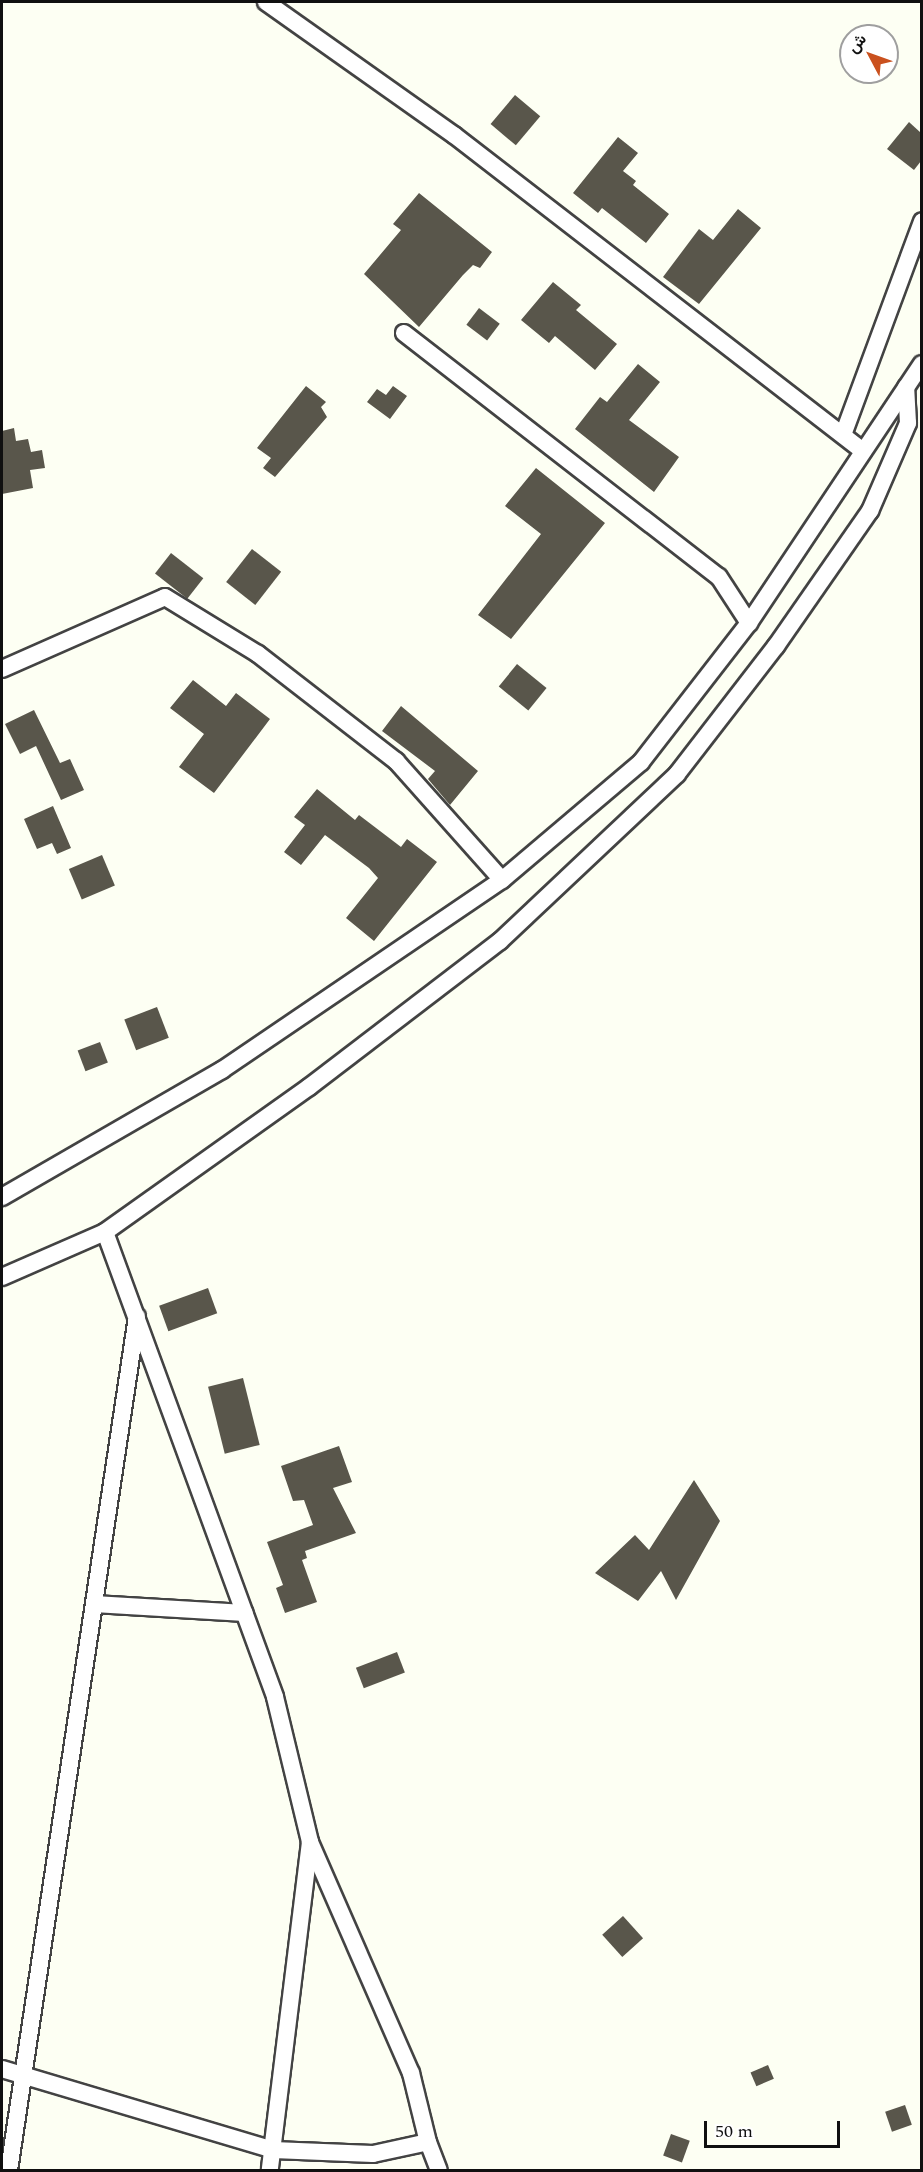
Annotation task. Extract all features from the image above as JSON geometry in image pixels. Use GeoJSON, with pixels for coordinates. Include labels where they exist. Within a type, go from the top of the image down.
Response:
{"type":"FeatureCollection","features":[{"type":"Feature","properties":{"kind":"street"},"geometry":{"type":"LineString","coordinates":[[266,2],[454,135],[864,451]]}},
{"type":"Feature","properties":{"kind":"street"},"geometry":{"type":"LineString","coordinates":[[843,435],[921,221]]}},
{"type":"Feature","properties":{"kind":"street"},"geometry":{"type":"LineString","coordinates":[[404,333],[719,577],[749,623]]}},
{"type":"Feature","properties":{"kind":"street"},"geometry":{"type":"LineString","coordinates":[[2,1197],[222,1070],[502,880],[641,762],[749,623],[921,364]]}},
{"type":"Feature","properties":{"kind":"street"},"geometry":{"type":"LineString","coordinates":[[2,1277],[105,1232],[309,1087],[500,941],[677,774],[776,646],[870,511],[908,423],[906,387]]}},
{"type":"Feature","properties":{"kind":"street"},"geometry":{"type":"LineString","coordinates":[[2,669],[165,597],[258,654],[396,761],[502,880]]}},
{"type":"Feature","properties":{"kind":"street"},"geometry":{"type":"LineString","coordinates":[[105,1232],[275,1697],[310,1842],[411,2073],[428,2142],[439,2170]]}},
{"type":"Feature","properties":{"kind":"street"},"geometry":{"type":"LineString","coordinates":[[9,2170],[137,1316]]}},
{"type":"Feature","properties":{"kind":"street"},"geometry":{"type":"LineString","coordinates":[[94,1604],[245,1613]]}},
{"type":"Feature","properties":{"kind":"street"},"geometry":{"type":"LineString","coordinates":[[270,2170],[310,1842]]}},
{"type":"Feature","properties":{"kind":"street"},"geometry":{"type":"LineString","coordinates":[[2,2069],[24,2079],[273,2150],[373,2154],[428,2142]]}},
{"type":"Feature","properties":{"kind":"building"},"geometry":{"type":"Polygon","coordinates":[[[515,95],[540,116],[516,145],[491,124],[515,95]]]}},
{"type":"Feature","properties":{"kind":"building"},"geometry":{"type":"Polygon","coordinates":[[[909,122],[921,133],[921,161],[914,170],[887,149],[909,122]]]}},
{"type":"Feature","properties":{"kind":"building"},"geometry":{"type":"Polygon","coordinates":[[[618,137],[638,153],[623,171],[636,181],[633,185],[669,214],[646,243],[602,208],[598,213],[573,193],[618,137]]]}},
{"type":"Feature","properties":{"kind":"building"},"geometry":{"type":"Polygon","coordinates":[[[419,193],[492,252],[480,268],[473,265],[463,275],[419,327],[364,274],[401,230],[393,224],[419,193]]]}},
{"type":"Feature","properties":{"kind":"building"},"geometry":{"type":"Polygon","coordinates":[[[738,209],[761,228],[699,304],[663,277],[699,229],[713,240],[738,209]]]}},
{"type":"Feature","properties":{"kind":"building"},"geometry":{"type":"Polygon","coordinates":[[[553,282],[581,305],[576,310],[617,344],[595,370],[555,336],[549,343],[521,320],[553,282]]]}},
{"type":"Feature","properties":{"kind":"building"},"geometry":{"type":"Polygon","coordinates":[[[479,308],[500,324],[487,340],[466,325],[479,308]]]}},
{"type":"Feature","properties":{"kind":"building"},"geometry":{"type":"Polygon","coordinates":[[[638,364],[660,382],[629,420],[679,457],[654,492],[575,429],[600,397],[607,402],[638,364]]]}},
{"type":"Feature","properties":{"kind":"building"},"geometry":{"type":"Polygon","coordinates":[[[306,386],[326,402],[321,407],[327,417],[275,477],[263,468],[271,458],[257,448],[306,386]]]}},
{"type":"Feature","properties":{"kind":"building"},"geometry":{"type":"Polygon","coordinates":[[[393,386],[407,396],[390,419],[367,402],[377,389],[386,395],[393,386]]]}},
{"type":"Feature","properties":{"kind":"building"},"geometry":{"type":"Polygon","coordinates":[[[14,428],[16,441],[28,439],[31,452],[42,450],[45,468],[30,470],[33,488],[2,494],[2,431],[14,428]]]}},
{"type":"Feature","properties":{"kind":"building"},"geometry":{"type":"Polygon","coordinates":[[[536,468],[605,523],[511,639],[478,615],[541,534],[505,506],[536,468]]]}},
{"type":"Feature","properties":{"kind":"building"},"geometry":{"type":"Polygon","coordinates":[[[252,549],[281,572],[255,605],[226,582],[252,549]]]}},
{"type":"Feature","properties":{"kind":"building"},"geometry":{"type":"Polygon","coordinates":[[[171,553],[203,578],[187,599],[155,573],[171,553]]]}},
{"type":"Feature","properties":{"kind":"building"},"geometry":{"type":"Polygon","coordinates":[[[517,664],[547,688],[528,710],[499,687],[517,664]]]}},
{"type":"Feature","properties":{"kind":"building"},"geometry":{"type":"Polygon","coordinates":[[[193,680],[226,706],[236,693],[270,719],[214,793],[179,767],[204,734],[170,708],[193,680]]]}},
{"type":"Feature","properties":{"kind":"building"},"geometry":{"type":"Polygon","coordinates":[[[401,706],[478,771],[450,805],[428,779],[435,771],[382,731],[401,706]]]}},
{"type":"Feature","properties":{"kind":"building"},"geometry":{"type":"Polygon","coordinates":[[[34,710],[60,763],[70,759],[84,790],[61,800],[36,746],[20,754],[5,724],[34,710]]]}},
{"type":"Feature","properties":{"kind":"building"},"geometry":{"type":"Polygon","coordinates":[[[317,789],[355,820],[359,815],[401,847],[407,839],[437,862],[374,941],[346,918],[378,878],[369,868],[325,835],[301,865],[284,852],[305,825],[294,817],[317,789]]]}},
{"type":"Feature","properties":{"kind":"building"},"geometry":{"type":"Polygon","coordinates":[[[53,806],[71,848],[57,854],[52,843],[37,849],[24,819],[53,806]]]}},
{"type":"Feature","properties":{"kind":"building"},"geometry":{"type":"Polygon","coordinates":[[[102,855],[115,885],[82,899],[69,869],[102,855]]]}},
{"type":"Feature","properties":{"kind":"building"},"geometry":{"type":"Polygon","coordinates":[[[157,1007],[169,1038],[136,1050],[124,1020],[157,1007]]]}},
{"type":"Feature","properties":{"kind":"building"},"geometry":{"type":"Polygon","coordinates":[[[100,1042],[108,1063],[85,1071],[78,1051],[100,1042]]]}},
{"type":"Feature","properties":{"kind":"building"},"geometry":{"type":"Polygon","coordinates":[[[208,1288],[217,1313],[168,1331],[159,1306],[208,1288]]]}},
{"type":"Feature","properties":{"kind":"building"},"geometry":{"type":"Polygon","coordinates":[[[243,1378],[260,1445],[225,1454],[208,1387],[243,1378]]]}},
{"type":"Feature","properties":{"kind":"building"},"geometry":{"type":"Polygon","coordinates":[[[339,1446],[352,1482],[333,1488],[356,1533],[305,1551],[307,1558],[302,1560],[317,1602],[285,1613],[276,1588],[283,1585],[267,1542],[313,1525],[304,1500],[293,1501],[281,1466],[339,1446]]]}},
{"type":"Feature","properties":{"kind":"building"},"geometry":{"type":"Polygon","coordinates":[[[694,1480],[720,1521],[676,1600],[661,1571],[638,1601],[595,1573],[635,1535],[649,1550],[694,1480]]]}},
{"type":"Feature","properties":{"kind":"building"},"geometry":{"type":"Polygon","coordinates":[[[397,1652],[405,1673],[364,1688],[356,1668],[397,1652]]]}},
{"type":"Feature","properties":{"kind":"building"},"geometry":{"type":"Polygon","coordinates":[[[623,1916],[643,1938],[622,1957],[602,1935],[623,1916]]]}},
{"type":"Feature","properties":{"kind":"building"},"geometry":{"type":"Polygon","coordinates":[[[768,2065],[774,2079],[756,2086],[751,2072],[768,2065]]]}},
{"type":"Feature","properties":{"kind":"building"},"geometry":{"type":"Polygon","coordinates":[[[905,2105],[912,2125],[892,2132],[885,2112],[905,2105]]]}},
{"type":"Feature","properties":{"kind":"building"},"geometry":{"type":"Polygon","coordinates":[[[671,2134],[690,2141],[682,2162],[663,2156],[671,2134]]]}}]}
